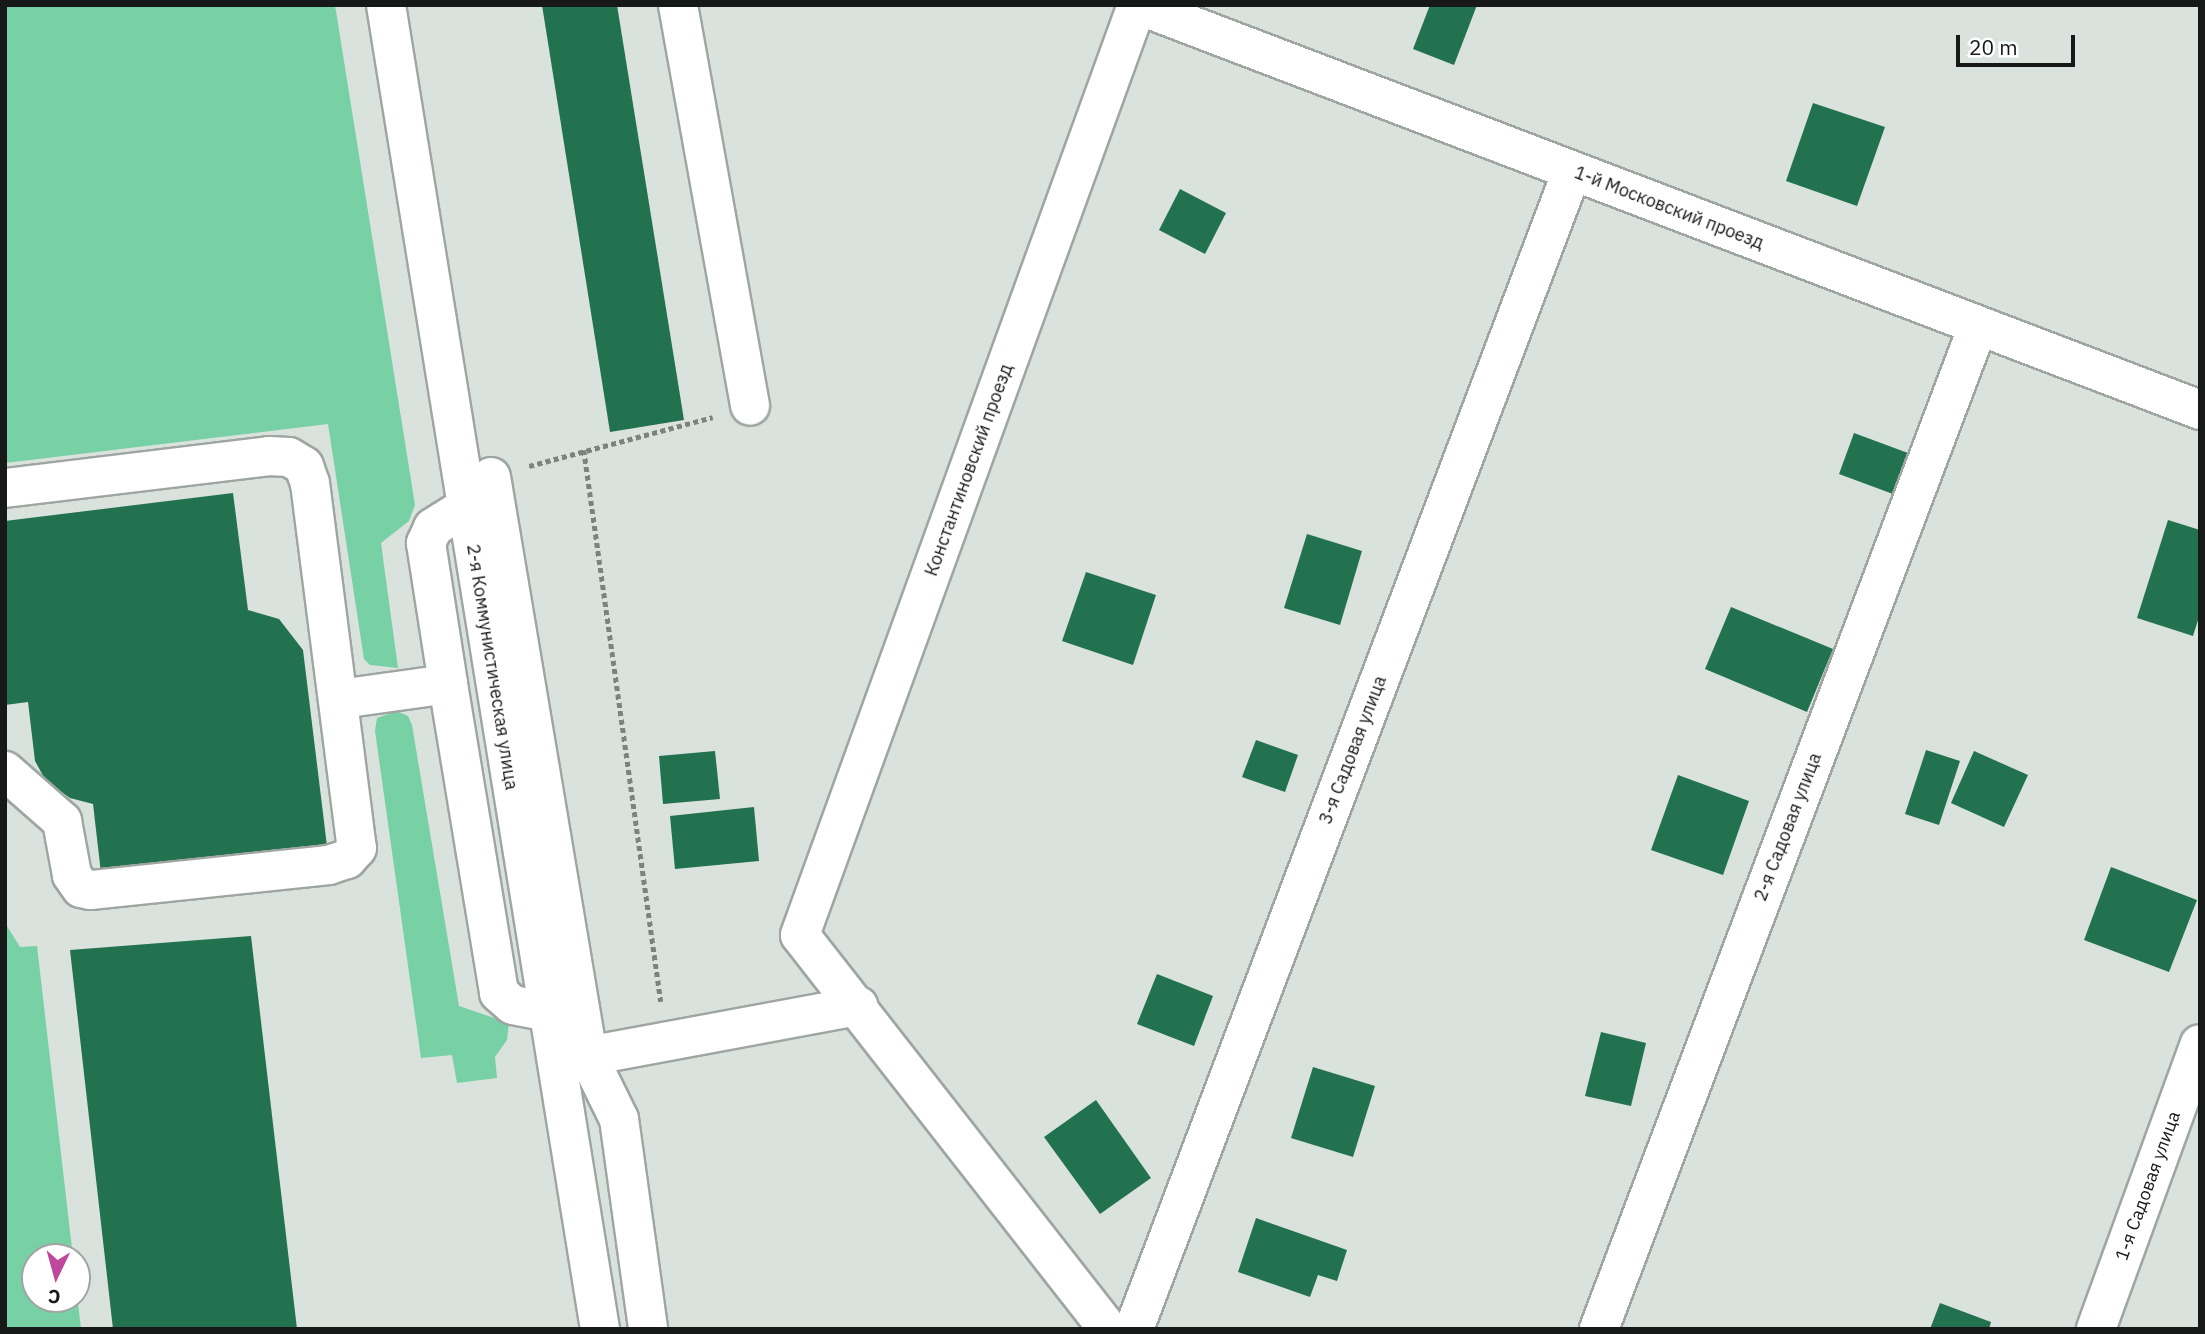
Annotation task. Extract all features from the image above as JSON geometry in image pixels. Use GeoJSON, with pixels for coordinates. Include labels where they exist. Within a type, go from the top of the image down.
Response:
{"type":"FeatureCollection","features":[{"type":"Feature","properties":{"kind":"street","name":"2-я Коммунистическая улица"},"geometry":{"type":"LineString","coordinates":[[386,5],[600,1329]]}},
{"type":"Feature","properties":{"kind":"street"},"geometry":{"type":"LineString","coordinates":[[678,5],[750,406]]}},
{"type":"Feature","properties":{"kind":"street","name":"1-й Московский проезд"},"geometry":{"type":"LineString","coordinates":[[1138,5],[2200,410]]}},
{"type":"Feature","properties":{"kind":"street","name":"Константиновский проезд"},"geometry":{"type":"LineString","coordinates":[[859,1006],[800,935],[1138,5]]}},
{"type":"Feature","properties":{"kind":"street","name":"3-я Садовая улица"},"geometry":{"type":"LineString","coordinates":[[1134,1329],[1572,171]]}},
{"type":"Feature","properties":{"kind":"street","name":"2-я Садовая улица"},"geometry":{"type":"LineString","coordinates":[[1599,1329],[1978,326]]}},
{"type":"Feature","properties":{"kind":"street"},"geometry":{"type":"LineString","coordinates":[[5,488],[270,456],[297,461],[310,483],[358,840],[353,855],[329,865],[99,890],[81,888],[72,876],[62,821],[5,771]]}},
{"type":"Feature","properties":{"kind":"street"},"geometry":{"type":"LineString","coordinates":[[491,477],[588,1056],[619,1119],[648,1329]]}},
{"type":"Feature","properties":{"kind":"street"},"geometry":{"type":"LineString","coordinates":[[466,507],[433,528],[426,543],[448,684],[499,993],[513,1005],[548,1012]]}},
{"type":"Feature","properties":{"kind":"street"},"geometry":{"type":"LineString","coordinates":[[340,699],[448,684]]}},
{"type":"Feature","properties":{"kind":"street"},"geometry":{"type":"LineString","coordinates":[[588,1056],[859,1006],[1108,1329]]}},
{"type":"Feature","properties":{"kind":"street","name":"1-я Садовая улица"},"geometry":{"type":"LineString","coordinates":[[2096,1329],[2200,1044]]}},
{"type":"Feature","properties":{"kind":"path"},"geometry":{"type":"LineString","coordinates":[[491,477],[583,450],[664,433],[750,406]]}},
{"type":"Feature","properties":{"kind":"path"},"geometry":{"type":"LineString","coordinates":[[583,450],[667,1041]]}},
{"type":"Feature","properties":{"kind":"green space"},"geometry":{"type":"Polygon","coordinates":[[[5,5],[335,5],[415,505],[409,521],[381,543],[398,668],[370,665],[364,659],[328,424],[5,463],[5,5]]]}},
{"type":"Feature","properties":{"kind":"green space"},"geometry":{"type":"Polygon","coordinates":[[[397,711],[408,716],[412,725],[459,1006],[509,1023],[507,1040],[495,1057],[497,1078],[457,1083],[452,1055],[421,1058],[375,731],[377,718],[397,711]]]}},
{"type":"Feature","properties":{"kind":"green space"},"geometry":{"type":"Polygon","coordinates":[[[5,923],[20,947],[37,946],[71,1243],[21,1243],[21,1313],[79,1313],[81,1329],[5,1329],[5,923]]]}},
{"type":"Feature","properties":{"kind":"building"},"geometry":{"type":"Polygon","coordinates":[[[542,5],[617,5],[684,420],[610,432],[542,5]]]}},
{"type":"Feature","properties":{"kind":"building"},"geometry":{"type":"Polygon","coordinates":[[[1430,5],[1477,5],[1454,65],[1413,49],[1430,5]]]}},
{"type":"Feature","properties":{"kind":"building"},"geometry":{"type":"Polygon","coordinates":[[[1813,103],[1885,127],[1857,206],[1786,181],[1813,103]]]}},
{"type":"Feature","properties":{"kind":"building"},"geometry":{"type":"Polygon","coordinates":[[[1180,189],[1226,213],[1205,254],[1159,230],[1180,189]]]}},
{"type":"Feature","properties":{"kind":"building"},"geometry":{"type":"Polygon","coordinates":[[[1854,433],[1916,456],[1901,497],[1839,474],[1854,433]]]}},
{"type":"Feature","properties":{"kind":"building"},"geometry":{"type":"Polygon","coordinates":[[[233,493],[248,610],[279,619],[303,650],[327,846],[101,873],[93,804],[70,798],[46,781],[35,761],[28,702],[5,705],[5,521],[233,493]]]}},
{"type":"Feature","properties":{"kind":"building"},"geometry":{"type":"Polygon","coordinates":[[[2168,520],[2200,530],[2200,614],[2193,636],[2137,618],[2168,520]]]}},
{"type":"Feature","properties":{"kind":"building"},"geometry":{"type":"Polygon","coordinates":[[[1307,534],[1362,551],[1340,625],[1284,608],[1307,534]]]}},
{"type":"Feature","properties":{"kind":"building"},"geometry":{"type":"Polygon","coordinates":[[[1086,572],[1156,595],[1133,665],[1062,641],[1086,572]]]}},
{"type":"Feature","properties":{"kind":"building"},"geometry":{"type":"Polygon","coordinates":[[[1731,607],[1833,649],[1807,712],[1705,669],[1731,607]]]}},
{"type":"Feature","properties":{"kind":"building"},"geometry":{"type":"Polygon","coordinates":[[[1256,740],[1298,755],[1285,792],[1242,777],[1256,740]]]}},
{"type":"Feature","properties":{"kind":"building"},"geometry":{"type":"Polygon","coordinates":[[[1926,750],[1960,761],[1939,825],[1905,814],[1926,750]]]}},
{"type":"Feature","properties":{"kind":"building"},"geometry":{"type":"Polygon","coordinates":[[[715,751],[720,799],[663,804],[659,756],[715,751]]]}},
{"type":"Feature","properties":{"kind":"building"},"geometry":{"type":"Polygon","coordinates":[[[1974,751],[2028,775],[2004,827],[1951,803],[1974,751]]]}},
{"type":"Feature","properties":{"kind":"building"},"geometry":{"type":"Polygon","coordinates":[[[1678,775],[1749,801],[1723,875],[1651,850],[1678,775]]]}},
{"type":"Feature","properties":{"kind":"building"},"geometry":{"type":"Polygon","coordinates":[[[754,807],[759,861],[675,869],[670,816],[754,807]]]}},
{"type":"Feature","properties":{"kind":"building"},"geometry":{"type":"Polygon","coordinates":[[[2111,867],[2197,900],[2169,972],[2084,940],[2111,867]]]}},
{"type":"Feature","properties":{"kind":"building"},"geometry":{"type":"Polygon","coordinates":[[[251,936],[297,1329],[113,1329],[70,950],[251,936]]]}},
{"type":"Feature","properties":{"kind":"building"},"geometry":{"type":"Polygon","coordinates":[[[1157,974],[1213,996],[1194,1046],[1137,1024],[1157,974]]]}},
{"type":"Feature","properties":{"kind":"building"},"geometry":{"type":"Polygon","coordinates":[[[1601,1032],[1646,1043],[1631,1106],[1585,1096],[1601,1032]]]}},
{"type":"Feature","properties":{"kind":"building"},"geometry":{"type":"Polygon","coordinates":[[[1313,1067],[1375,1086],[1353,1157],[1291,1138],[1313,1067]]]}},
{"type":"Feature","properties":{"kind":"building"},"geometry":{"type":"Polygon","coordinates":[[[1096,1100],[1151,1178],[1100,1214],[1044,1137],[1096,1100]]]}},
{"type":"Feature","properties":{"kind":"building"},"geometry":{"type":"Polygon","coordinates":[[[1256,1218],[1347,1250],[1337,1281],[1318,1275],[1310,1297],[1238,1272],[1256,1218]]]}},
{"type":"Feature","properties":{"kind":"building"},"geometry":{"type":"Polygon","coordinates":[[[1940,1303],[1991,1322],[1989,1329],[1930,1329],[1940,1303]]]}}]}
